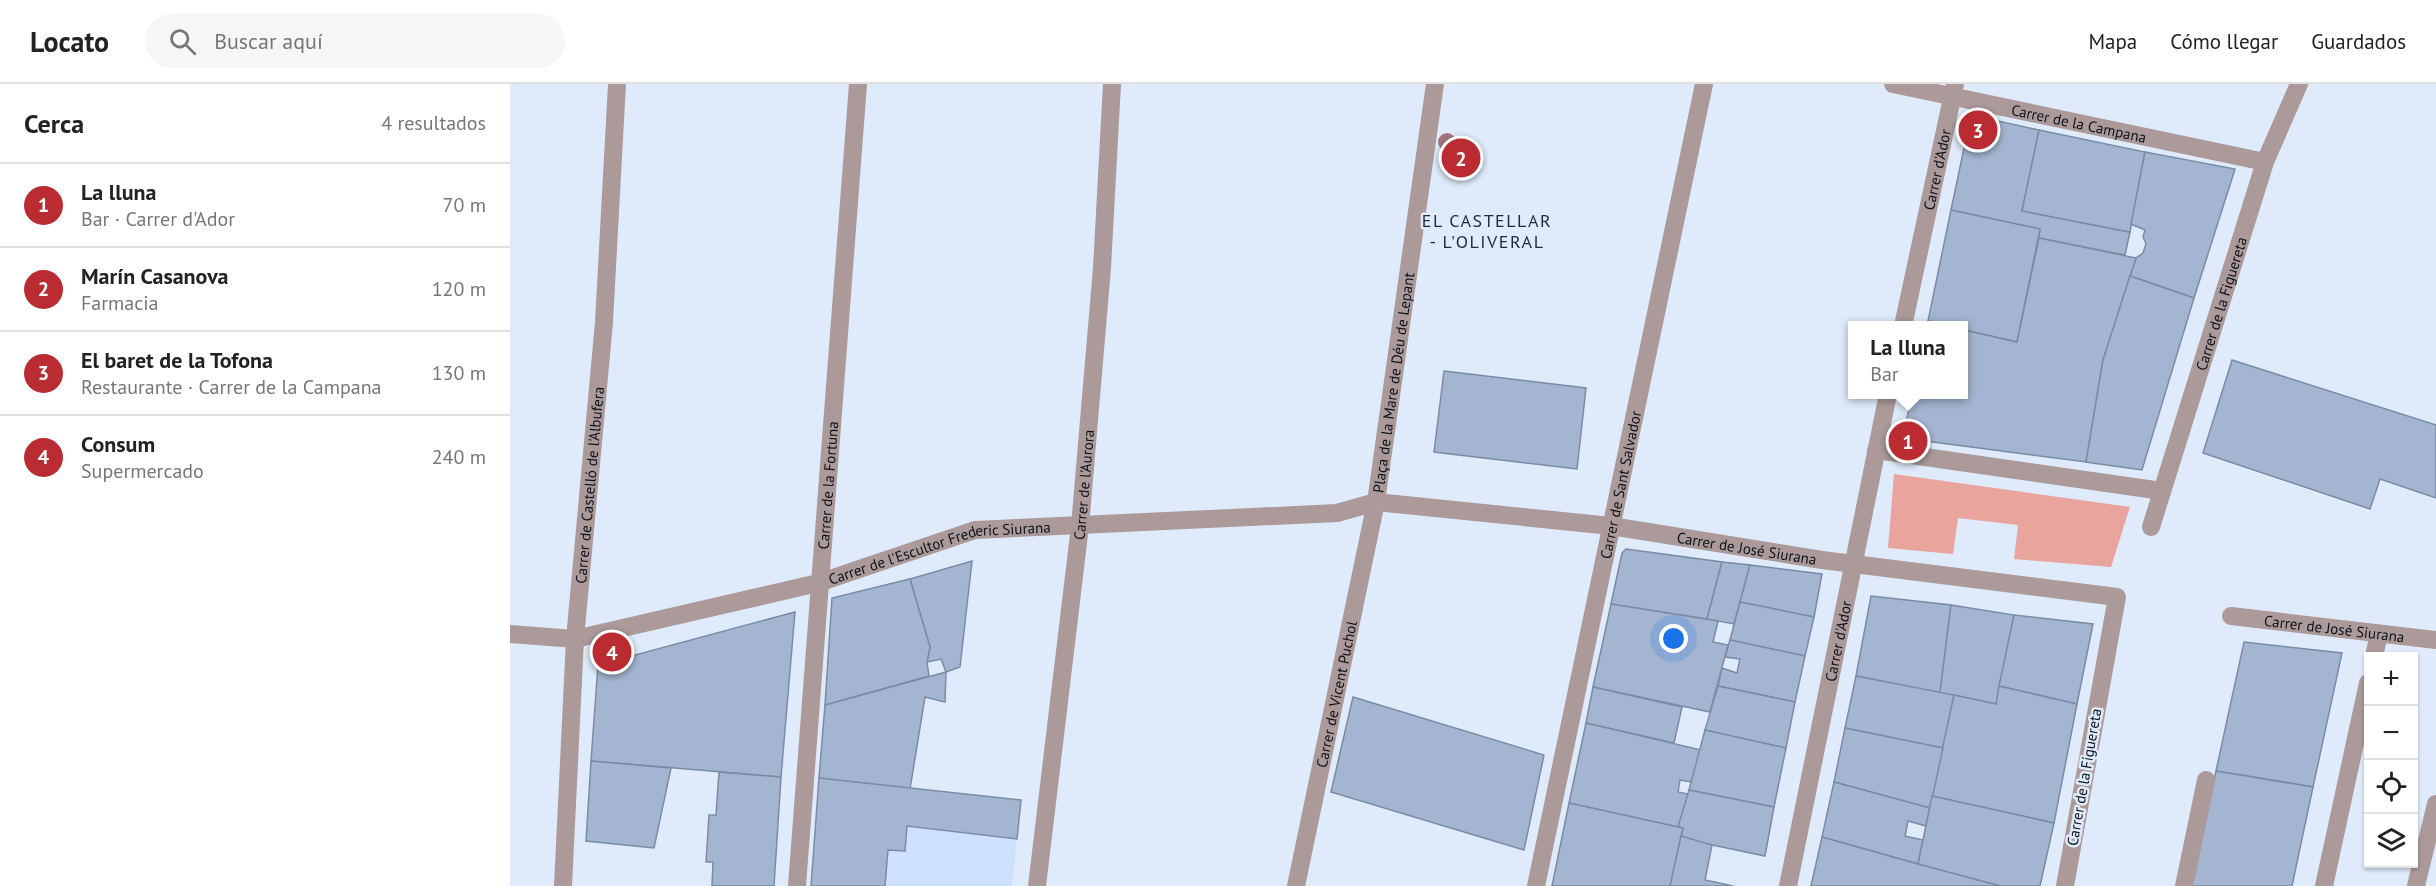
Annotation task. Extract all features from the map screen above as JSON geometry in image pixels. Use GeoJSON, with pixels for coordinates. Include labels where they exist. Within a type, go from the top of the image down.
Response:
{"type":"FeatureCollection","features":[{"type":"Feature","properties":{"kind":"street","name":"Carrer de Castelló de l'Albufera"},"geometry":{"type":"LineString","coordinates":[[563,886],[575,639],[604,322],[617,84]]}},
{"type":"Feature","properties":{"kind":"street","name":"Carrer de la Fortuna"},"geometry":{"type":"LineString","coordinates":[[797,886],[818,583],[858,84]]}},
{"type":"Feature","properties":{"kind":"street","name":"Carrer de l'Aurora"},"geometry":{"type":"LineString","coordinates":[[1037,886],[1080,526],[1102,268],[1112,84]]}},
{"type":"Feature","properties":{"kind":"street","name":"Plaça de la Mare de Déu de Lepant"},"geometry":{"type":"LineString","coordinates":[[1376,502],[1435,84]]}},
{"type":"Feature","properties":{"kind":"street","name":"Carrer de Sant Salvador"},"geometry":{"type":"LineString","coordinates":[[1536,886],[1704,84]]}},
{"type":"Feature","properties":{"kind":"street","name":"Carrer de la Campana"},"geometry":{"type":"LineString","coordinates":[[1893,84],[1953,91],[2265,162]]}},
{"type":"Feature","properties":{"kind":"street","name":"Carrer de la Figuereta"},"geometry":{"type":"LineString","coordinates":[[2151,527],[2265,162],[2299,84]]}},
{"type":"Feature","properties":{"kind":"street","name":"Carrer d'Ador"},"geometry":{"type":"LineString","coordinates":[[1904,321],[1953,91]]}},
{"type":"Feature","properties":{"kind":"street","name":"Carrer d'Ador"},"geometry":{"type":"LineString","coordinates":[[1788,886],[1887,399]]}},
{"type":"Feature","properties":{"kind":"street"},"geometry":{"type":"LineString","coordinates":[[1876,450],[2162,491]]}},
{"type":"Feature","properties":{"kind":"street","name":"Carrer de l'Escultor Frederic Siurana"},"geometry":{"type":"LineString","coordinates":[[510,634],[575,639],[818,583],[975,530],[1337,513],[1376,502]]}},
{"type":"Feature","properties":{"kind":"street","name":"Carrer de José Siurana"},"geometry":{"type":"LineString","coordinates":[[1376,502],[1611,526],[1855,564],[2117,597]]}},
{"type":"Feature","properties":{"kind":"street","name":"Carrer de Vicent Puchol"},"geometry":{"type":"LineString","coordinates":[[1296,886],[1376,502]]}},
{"type":"Feature","properties":{"kind":"street","name":"Carrer de la Figuereta"},"geometry":{"type":"LineString","coordinates":[[2065,886],[2117,597]]}},
{"type":"Feature","properties":{"kind":"street","name":"Carrer de José Siurana"},"geometry":{"type":"LineString","coordinates":[[2231,616],[2436,640]]}},
{"type":"Feature","properties":{"kind":"street"},"geometry":{"type":"LineString","coordinates":[[2375,652],[2379,633]]}},
{"type":"Feature","properties":{"kind":"street"},"geometry":{"type":"LineString","coordinates":[[2324,886],[2364,701]]}},
{"type":"Feature","properties":{"kind":"street"},"geometry":{"type":"LineString","coordinates":[[2184,886],[2206,780]]}},
{"type":"Feature","properties":{"kind":"street"},"geometry":{"type":"LineString","coordinates":[[2416,886],[2436,804]]}},
{"type":"Feature","properties":{"kind":"shaded area"},"geometry":{"type":"Polygon","coordinates":[[[1894,474],[2130,507],[2111,567],[2014,559],[2018,525],[1958,518],[1953,554],[1888,548],[1894,474]]]}},
{"type":"Feature","properties":{"kind":"shaded area"},"geometry":{"type":"Polygon","coordinates":[[[910,789],[1021,800],[1012,886],[811,886],[910,789]]]}},
{"type":"Feature","properties":{"kind":"building"},"geometry":{"type":"Polygon","coordinates":[[[1971,115],[2039,130],[2022,211],[2130,232],[2125,255],[2039,238],[2040,229],[1951,210],[1971,115]]]}},
{"type":"Feature","properties":{"kind":"building"},"geometry":{"type":"Polygon","coordinates":[[[2039,130],[2145,152],[2130,232],[2022,211],[2039,130]]]}},
{"type":"Feature","properties":{"kind":"building"},"geometry":{"type":"Polygon","coordinates":[[[2145,152],[2235,169],[2194,298],[2130,276],[2136,258],[2143,253],[2146,244],[2143,237],[2145,230],[2131,224],[2145,152]]]}},
{"type":"Feature","properties":{"kind":"building"},"geometry":{"type":"Polygon","coordinates":[[[1951,210],[2040,229],[2017,342],[1968,331],[1968,321],[1928,321],[1951,210]]]}},
{"type":"Feature","properties":{"kind":"building"},"geometry":{"type":"Polygon","coordinates":[[[2039,238],[2136,258],[2103,360],[2086,462],[1903,438],[1911,399],[1968,399],[1968,331],[2017,342],[2039,238]]]}},
{"type":"Feature","properties":{"kind":"building"},"geometry":{"type":"Polygon","coordinates":[[[2130,276],[2194,298],[2142,470],[2086,462],[2103,360],[2130,276]]]}},
{"type":"Feature","properties":{"kind":"building"},"geometry":{"type":"Polygon","coordinates":[[[2232,360],[2436,425],[2436,498],[2380,479],[2370,509],[2203,453],[2232,360]]]}},
{"type":"Feature","properties":{"kind":"building"},"geometry":{"type":"Polygon","coordinates":[[[1444,371],[1586,388],[1577,469],[1434,452],[1444,371]]]}},
{"type":"Feature","properties":{"kind":"building"},"geometry":{"type":"Polygon","coordinates":[[[1626,549],[1722,562],[1707,619],[1611,604],[1622,553],[1626,549]]]}},
{"type":"Feature","properties":{"kind":"building"},"geometry":{"type":"Polygon","coordinates":[[[972,561],[960,667],[946,672],[941,659],[927,662],[930,647],[910,579],[972,561]]]}},
{"type":"Feature","properties":{"kind":"building"},"geometry":{"type":"Polygon","coordinates":[[[1722,562],[1750,565],[1734,624],[1707,619],[1722,562]]]}},
{"type":"Feature","properties":{"kind":"building"},"geometry":{"type":"Polygon","coordinates":[[[1750,565],[1822,574],[1814,617],[1740,602],[1750,565]]]}},
{"type":"Feature","properties":{"kind":"building"},"geometry":{"type":"Polygon","coordinates":[[[910,579],[930,647],[927,662],[929,676],[825,705],[832,598],[910,579]]]}},
{"type":"Feature","properties":{"kind":"building"},"geometry":{"type":"Polygon","coordinates":[[[1871,596],[1951,605],[1940,693],[1856,676],[1871,596]]]}},
{"type":"Feature","properties":{"kind":"building"},"geometry":{"type":"Polygon","coordinates":[[[1740,602],[1814,617],[1805,656],[1730,640],[1740,602]]]}},
{"type":"Feature","properties":{"kind":"building"},"geometry":{"type":"Polygon","coordinates":[[[1611,604],[1718,621],[1713,642],[1728,645],[1710,712],[1593,687],[1611,604]]]}},
{"type":"Feature","properties":{"kind":"building"},"geometry":{"type":"Polygon","coordinates":[[[1951,605],[2014,615],[1996,704],[1940,693],[1951,605]]]}},
{"type":"Feature","properties":{"kind":"building"},"geometry":{"type":"Polygon","coordinates":[[[795,612],[781,777],[591,761],[598,665],[795,612]]]}},
{"type":"Feature","properties":{"kind":"building"},"geometry":{"type":"Polygon","coordinates":[[[2014,615],[2093,624],[2077,704],[1999,686],[2014,615]]]}},
{"type":"Feature","properties":{"kind":"building"},"geometry":{"type":"Polygon","coordinates":[[[1730,640],[1805,656],[1795,702],[1718,686],[1722,668],[1737,673],[1740,659],[1725,657],[1730,640]]]}},
{"type":"Feature","properties":{"kind":"building"},"geometry":{"type":"Polygon","coordinates":[[[2244,642],[2342,653],[2313,787],[2216,771],[2244,642]]]}},
{"type":"Feature","properties":{"kind":"building"},"geometry":{"type":"Polygon","coordinates":[[[946,672],[945,702],[925,697],[910,789],[819,778],[825,705],[946,672]]]}},
{"type":"Feature","properties":{"kind":"building"},"geometry":{"type":"Polygon","coordinates":[[[1856,676],[1954,695],[1943,748],[1845,728],[1856,676]]]}},
{"type":"Feature","properties":{"kind":"building"},"geometry":{"type":"Polygon","coordinates":[[[1718,686],[1795,702],[1786,748],[1705,730],[1718,686]]]}},
{"type":"Feature","properties":{"kind":"building"},"geometry":{"type":"Polygon","coordinates":[[[1999,686],[2077,704],[2054,823],[1932,796],[1954,695],[1996,704],[1999,686]]]}},
{"type":"Feature","properties":{"kind":"building"},"geometry":{"type":"Polygon","coordinates":[[[1593,687],[1682,707],[1674,743],[1586,723],[1593,687]]]}},
{"type":"Feature","properties":{"kind":"building"},"geometry":{"type":"Polygon","coordinates":[[[1353,697],[1544,755],[1524,850],[1331,792],[1353,697]]]}},
{"type":"Feature","properties":{"kind":"building"},"geometry":{"type":"Polygon","coordinates":[[[1586,723],[1701,750],[1692,782],[1680,780],[1678,792],[1688,794],[1678,827],[1569,803],[1586,723]]]}},
{"type":"Feature","properties":{"kind":"building"},"geometry":{"type":"Polygon","coordinates":[[[1845,728],[1943,748],[1930,808],[1834,782],[1845,728]]]}},
{"type":"Feature","properties":{"kind":"building"},"geometry":{"type":"Polygon","coordinates":[[[1705,730],[1786,748],[1774,807],[1689,790],[1705,730]]]}},
{"type":"Feature","properties":{"kind":"building"},"geometry":{"type":"Polygon","coordinates":[[[591,761],[671,768],[654,848],[586,841],[591,761]]]}},
{"type":"Feature","properties":{"kind":"building"},"geometry":{"type":"Polygon","coordinates":[[[2216,771],[2313,787],[2292,886],[2192,886],[2216,771]]]}},
{"type":"Feature","properties":{"kind":"building"},"geometry":{"type":"Polygon","coordinates":[[[719,772],[781,777],[774,886],[712,886],[713,862],[706,862],[709,815],[716,815],[719,772]]]}},
{"type":"Feature","properties":{"kind":"building"},"geometry":{"type":"Polygon","coordinates":[[[819,778],[1021,800],[1017,839],[907,826],[905,851],[888,850],[885,886],[811,886],[819,778]]]}},
{"type":"Feature","properties":{"kind":"building"},"geometry":{"type":"Polygon","coordinates":[[[1834,782],[1930,808],[1926,826],[1908,821],[1905,836],[1923,840],[1918,864],[1822,837],[1834,782]]]}},
{"type":"Feature","properties":{"kind":"building"},"geometry":{"type":"Polygon","coordinates":[[[1689,790],[1774,807],[1765,856],[1698,842],[1681,836],[1683,828],[1678,827],[1689,790]]]}},
{"type":"Feature","properties":{"kind":"building"},"geometry":{"type":"Polygon","coordinates":[[[1932,796],[2054,823],[2040,886],[2000,886],[1918,864],[1932,796]]]}},
{"type":"Feature","properties":{"kind":"building"},"geometry":{"type":"Polygon","coordinates":[[[1569,803],[1683,828],[1670,886],[1552,886],[1569,803]]]}},
{"type":"Feature","properties":{"kind":"building"},"geometry":{"type":"Polygon","coordinates":[[[1681,836],[1712,845],[1705,880],[1733,886],[1670,886],[1681,836]]]}},
{"type":"Feature","properties":{"kind":"building"},"geometry":{"type":"Polygon","coordinates":[[[1822,837],[1918,864],[2000,886],[1811,886],[1822,837]]]}},
{"type":"Feature","properties":{"kind":"place","name":"El baret de la Tofona"},"geometry":{"type":"Point","coordinates":[1978,130]}},
{"type":"Feature","properties":{"kind":"place","name":"Marín Casanova"},"geometry":{"type":"Point","coordinates":[1461,158]}},
{"type":"Feature","properties":{"kind":"place","name":"La lluna"},"geometry":{"type":"Point","coordinates":[1908,441]}},
{"type":"Feature","properties":{"kind":"place","name":"Consum"},"geometry":{"type":"Point","coordinates":[612,652]}},
{"type":"Feature","properties":{"kind":"district","name":"EL CASTELLAR - L'OLIVERAL"},"geometry":{"type":"Point","coordinates":[1487,230]}}]}
